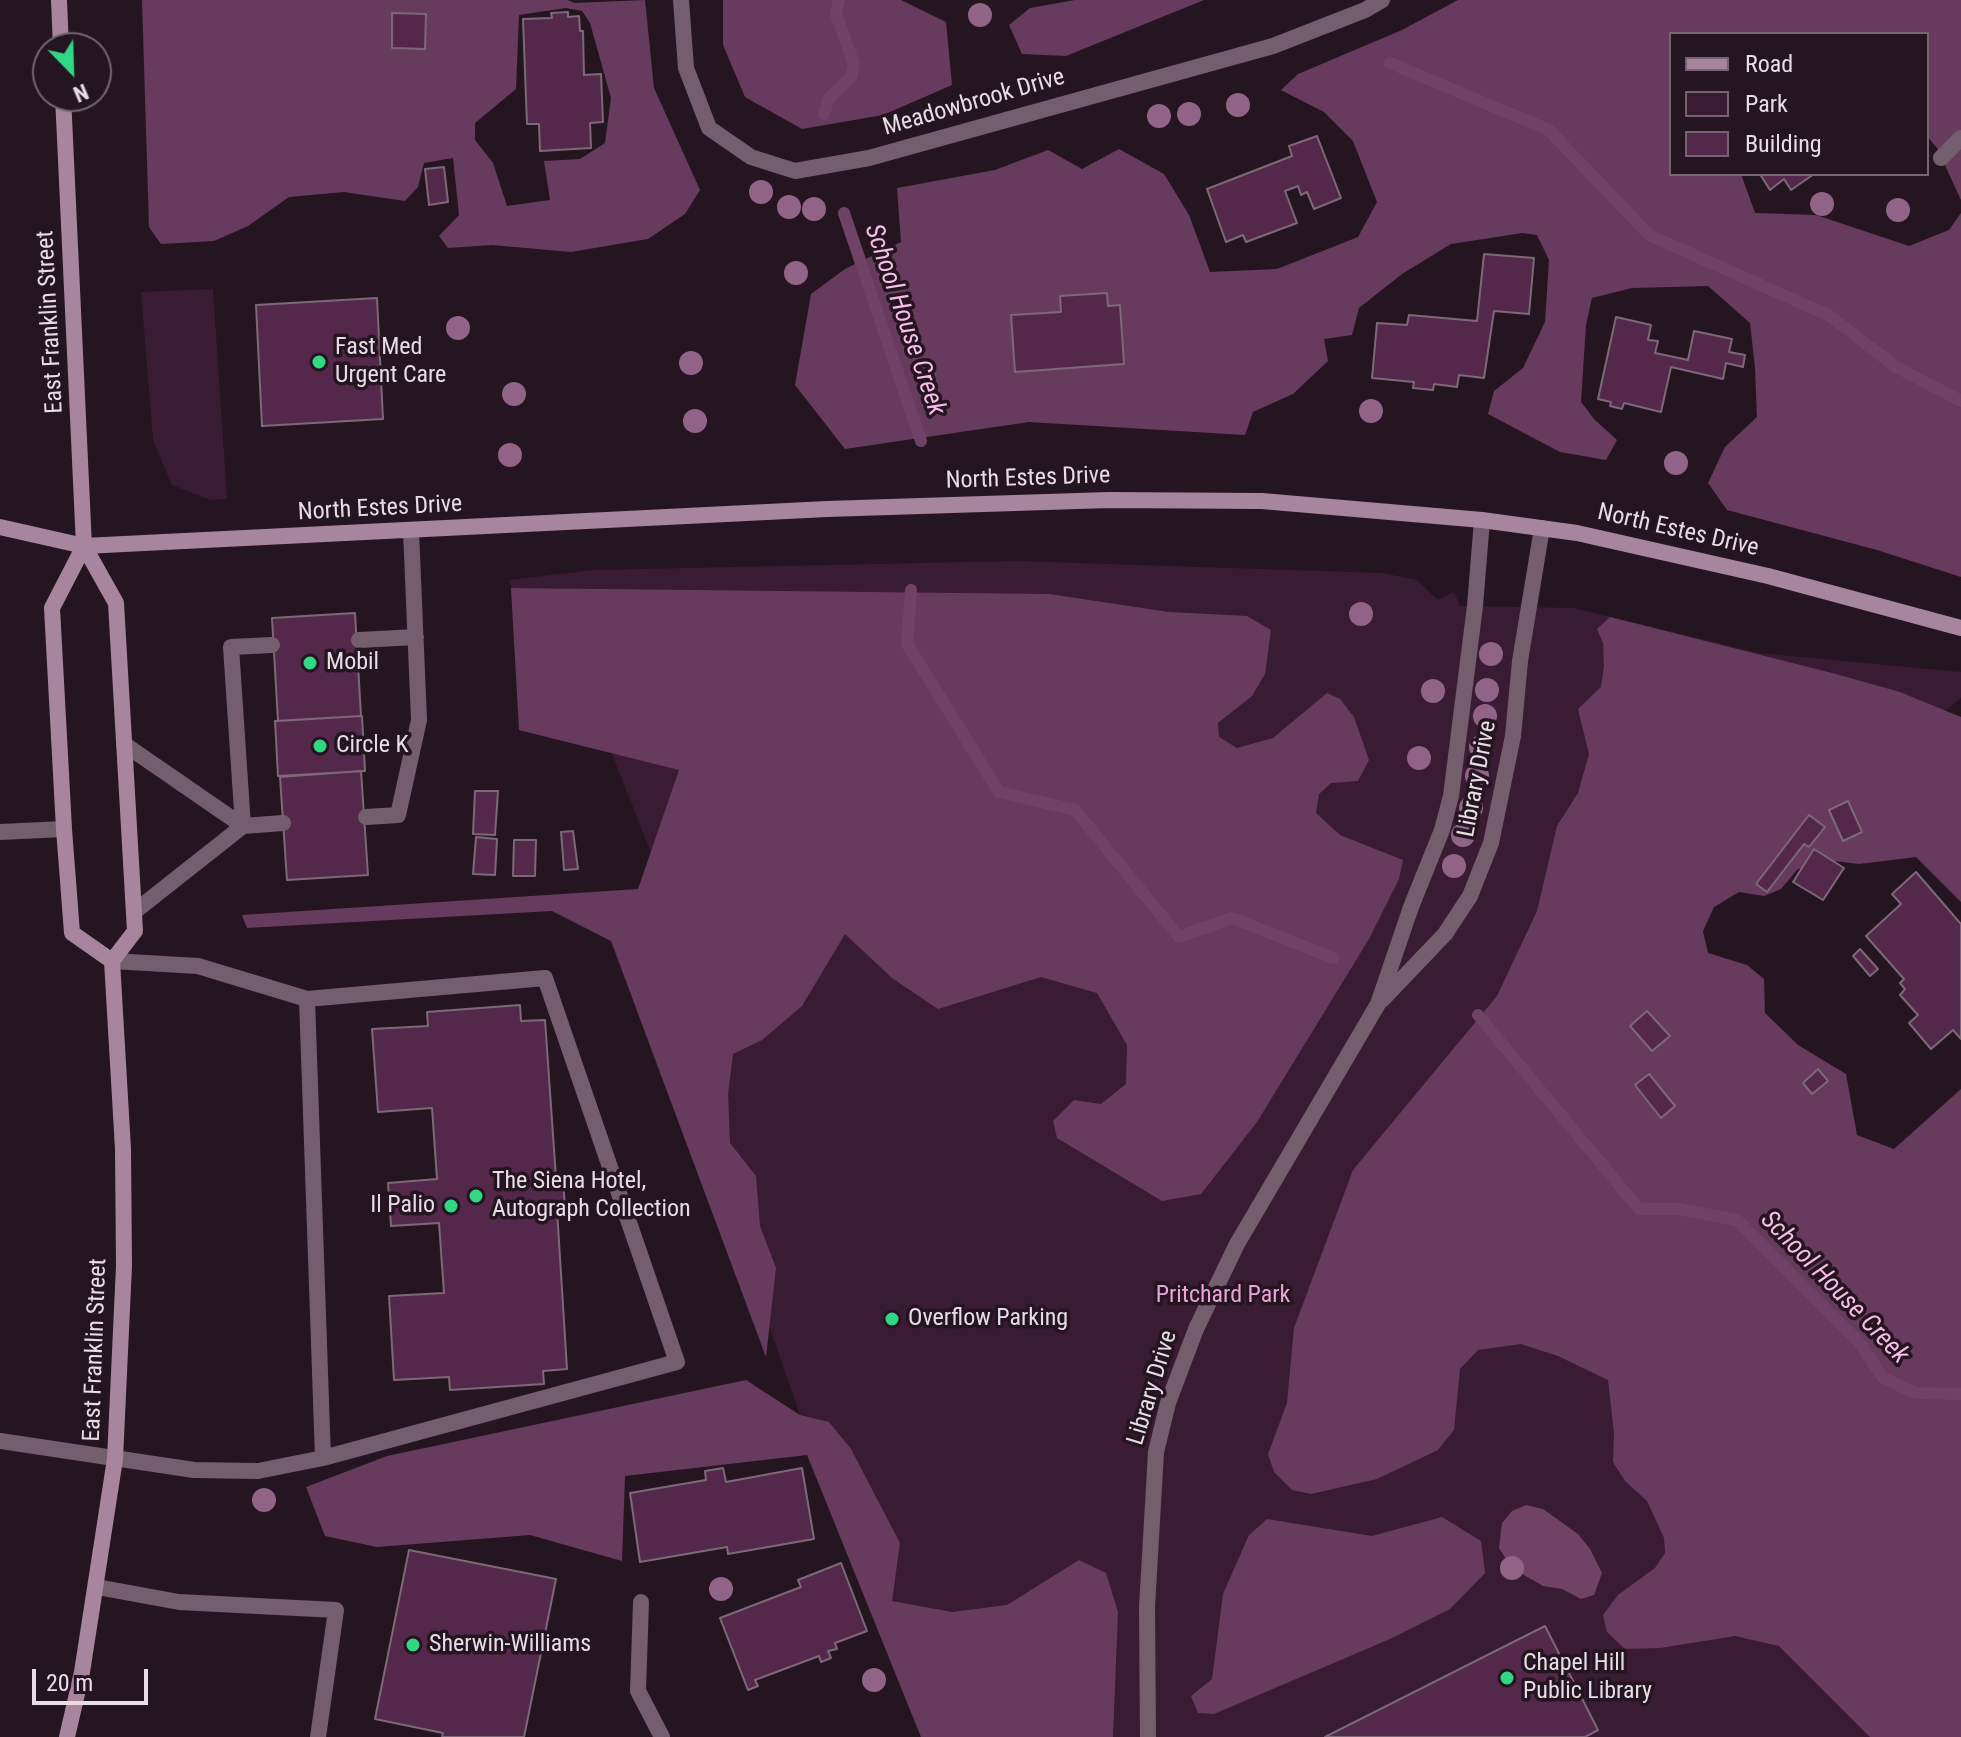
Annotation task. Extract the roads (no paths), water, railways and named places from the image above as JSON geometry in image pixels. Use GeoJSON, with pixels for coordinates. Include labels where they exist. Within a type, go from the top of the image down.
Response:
{"type":"FeatureCollection","features":[{"type":"Feature","properties":{"kind":"main road"},"geometry":{"type":"LineString","coordinates":[[59,0],[60,32]]}},
{"type":"Feature","properties":{"kind":"main road","name":"East Franklin Street"},"geometry":{"type":"LineString","coordinates":[[64,112],[84,546],[116,603],[135,931],[112,961],[123,1149],[124,1266],[115,1459],[97,1587],[67,1737]]}},
{"type":"Feature","properties":{"kind":"main road","name":"North Estes Drive"},"geometry":{"type":"LineString","coordinates":[[0,527],[84,546],[827,509],[1109,500],[1262,501],[1482,520],[1649,547],[1961,628]]}},
{"type":"Feature","properties":{"kind":"main road","name":"East Franklin Street"},"geometry":{"type":"LineString","coordinates":[[84,546],[52,608],[64,829],[72,933],[112,961]]}},
{"type":"Feature","properties":{"kind":"street","name":"Meadowbrook Drive"},"geometry":{"type":"LineString","coordinates":[[681,0],[686,68],[709,128],[751,157],[795,171],[869,158],[1273,46],[1365,10],[1382,0]]}},
{"type":"Feature","properties":{"kind":"street"},"geometry":{"type":"LineString","coordinates":[[1941,158],[1961,138]]}},
{"type":"Feature","properties":{"kind":"street","name":"Library Drive"},"geometry":{"type":"LineString","coordinates":[[1148,1737],[1147,1607],[1156,1452],[1168,1403],[1196,1329],[1237,1244],[1378,1004],[1451,796],[1482,520]]}},
{"type":"Feature","properties":{"kind":"street","name":"Library Drive"},"geometry":{"type":"LineString","coordinates":[[1378,1004],[1445,934],[1470,896],[1491,843],[1513,736],[1520,661],[1542,528]]}},
{"type":"Feature","properties":{"kind":"street"},"geometry":{"type":"LineString","coordinates":[[366,817],[398,815],[419,720],[411,531]]}},
{"type":"Feature","properties":{"kind":"street"},"geometry":{"type":"LineString","coordinates":[[359,640],[416,637]]}},
{"type":"Feature","properties":{"kind":"street"},"geometry":{"type":"LineString","coordinates":[[243,826],[231,647],[272,645]]}},
{"type":"Feature","properties":{"kind":"street"},"geometry":{"type":"LineString","coordinates":[[124,744],[243,826]]}},
{"type":"Feature","properties":{"kind":"street"},"geometry":{"type":"LineString","coordinates":[[134,912],[243,826],[283,823]]}},
{"type":"Feature","properties":{"kind":"street"},"geometry":{"type":"LineString","coordinates":[[0,832],[64,829]]}},
{"type":"Feature","properties":{"kind":"street"},"geometry":{"type":"LineString","coordinates":[[0,1441],[194,1470],[258,1471],[323,1458],[677,1362],[545,978],[307,999],[198,966],[112,961]]}},
{"type":"Feature","properties":{"kind":"street"},"geometry":{"type":"LineString","coordinates":[[307,999],[323,1458]]}},
{"type":"Feature","properties":{"kind":"street"},"geometry":{"type":"LineString","coordinates":[[97,1587],[179,1602],[336,1610],[318,1737]]}},
{"type":"Feature","properties":{"kind":"street"},"geometry":{"type":"LineString","coordinates":[[641,1602],[638,1691],[662,1737]]}},
{"type":"Feature","properties":{"kind":"waterway","name":"School House Creek"},"geometry":{"type":"LineString","coordinates":[[824,114],[829,98],[851,77],[854,64],[836,14],[839,0]]}},
{"type":"Feature","properties":{"kind":"waterway"},"geometry":{"type":"LineString","coordinates":[[1390,63],[1549,130],[1649,235],[1830,316],[1896,367],[1961,401]]}},
{"type":"Feature","properties":{"kind":"waterway","name":"School House Creek"},"geometry":{"type":"LineString","coordinates":[[844,213],[921,441]]}},
{"type":"Feature","properties":{"kind":"waterway","name":"School House Creek"},"geometry":{"type":"LineString","coordinates":[[911,590],[907,644],[999,792],[1075,810],[1179,937],[1232,918],[1333,958]]}},
{"type":"Feature","properties":{"kind":"waterway","name":"School House Creek"},"geometry":{"type":"LineString","coordinates":[[1478,1015],[1639,1209],[1679,1209],[1737,1220],[1859,1342],[1883,1378],[1916,1393],[1961,1394]]}},
{"type":"Feature","properties":{"kind":"place","name":"Fast Med Urgent Care"},"geometry":{"type":"Point","coordinates":[319,362]}},
{"type":"Feature","properties":{"kind":"place","name":"Mobil"},"geometry":{"type":"Point","coordinates":[310,663]}},
{"type":"Feature","properties":{"kind":"place","name":"Circle K"},"geometry":{"type":"Point","coordinates":[320,746]}},
{"type":"Feature","properties":{"kind":"place","name":"The Siena Hotel, Autograph Collection"},"geometry":{"type":"Point","coordinates":[476,1196]}},
{"type":"Feature","properties":{"kind":"place","name":"Il Palio"},"geometry":{"type":"Point","coordinates":[451,1206]}},
{"type":"Feature","properties":{"kind":"place","name":"Overflow Parking"},"geometry":{"type":"Point","coordinates":[892,1319]}},
{"type":"Feature","properties":{"kind":"place","name":"Sherwin-Williams"},"geometry":{"type":"Point","coordinates":[413,1645]}},
{"type":"Feature","properties":{"kind":"place","name":"Chapel Hill Public Library"},"geometry":{"type":"Point","coordinates":[1507,1678]}},
{"type":"Feature","properties":{"kind":"park label","name":"Pritchard Park"},"geometry":{"type":"Point","coordinates":[1223,1296]}}]}
